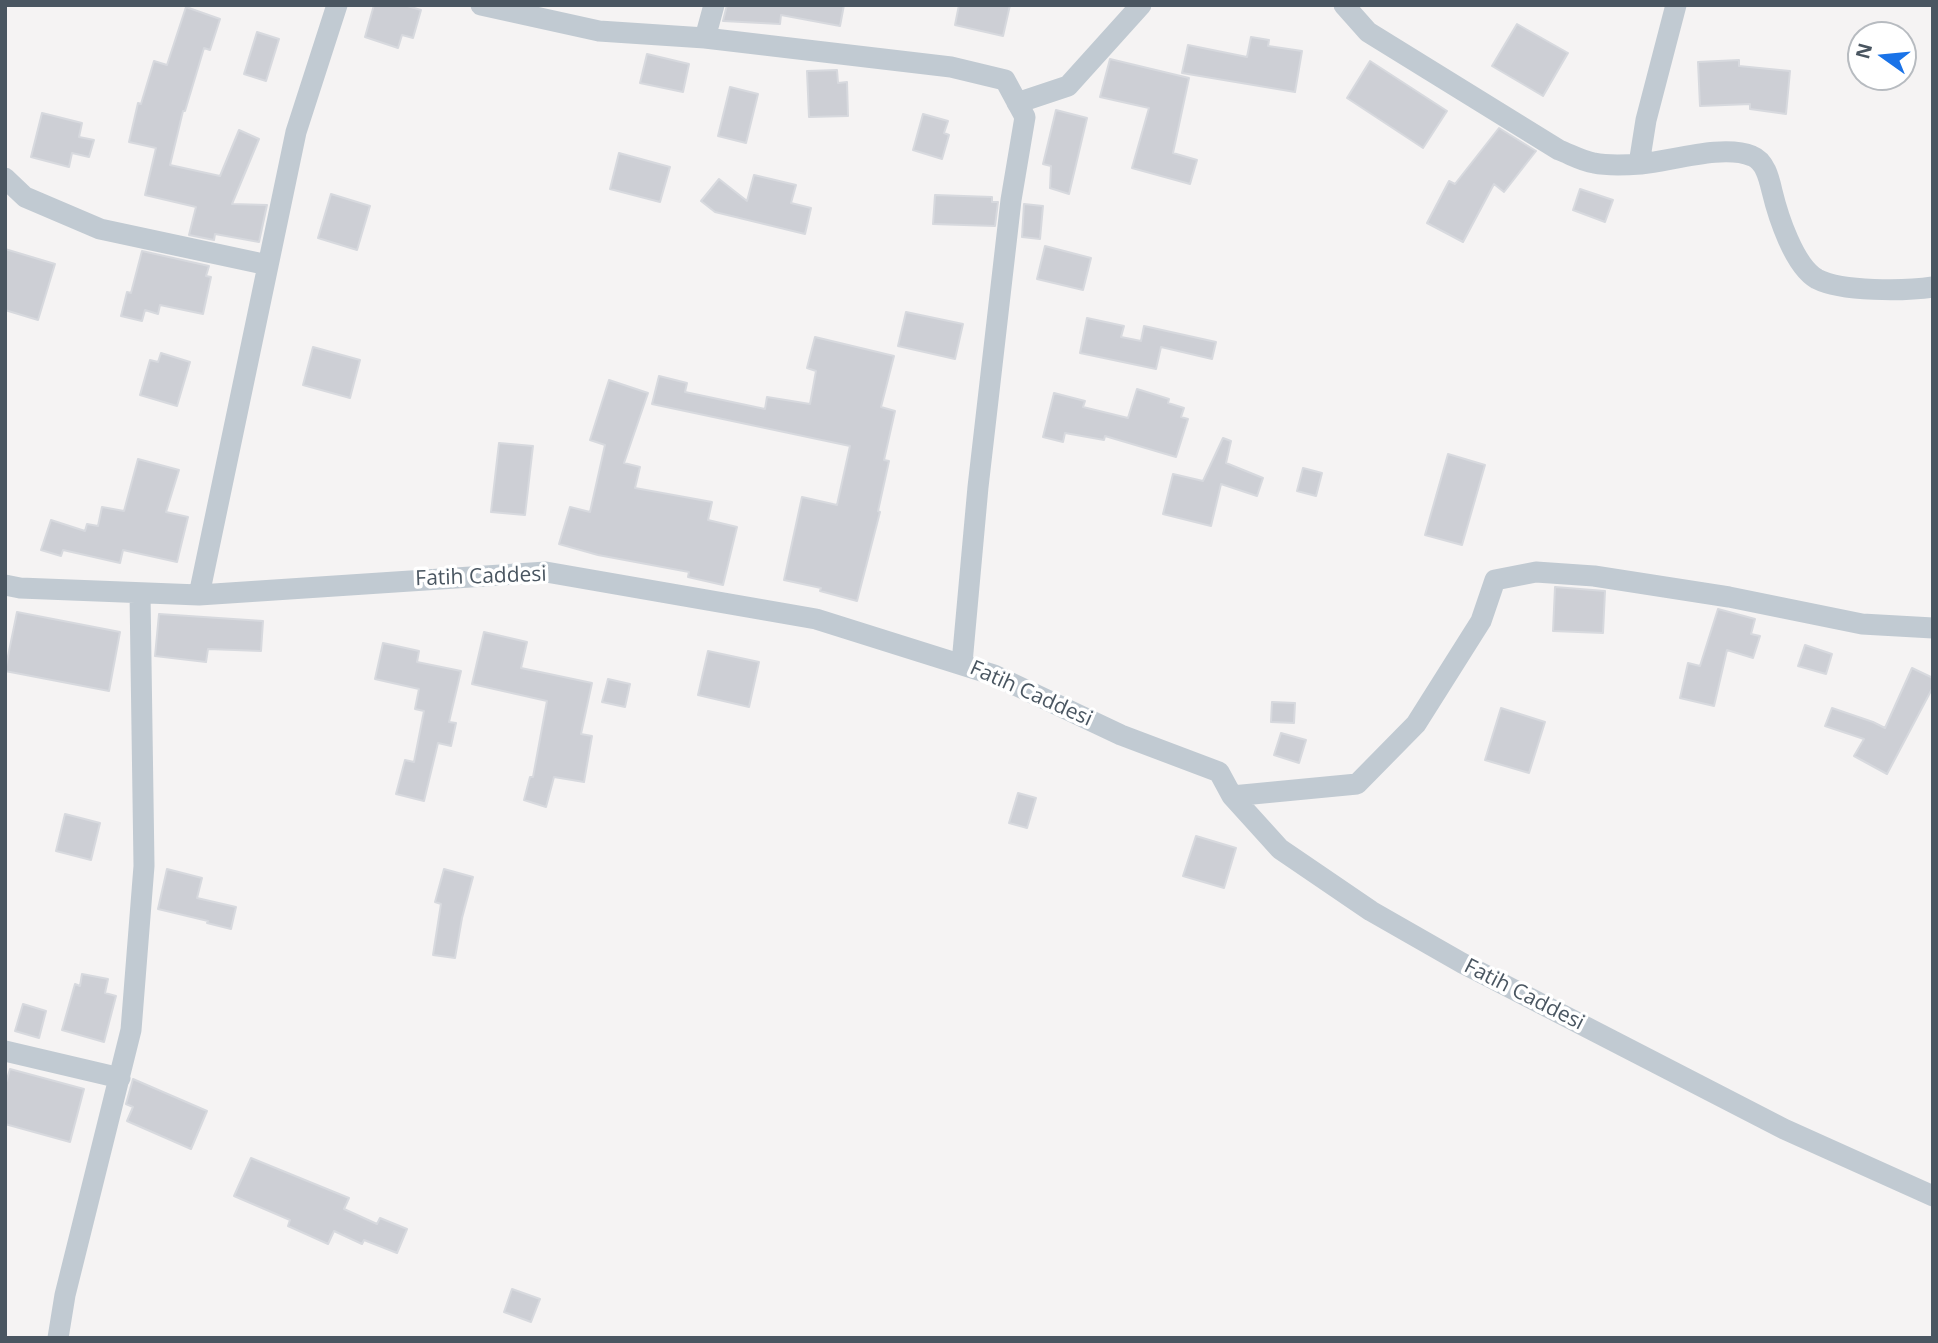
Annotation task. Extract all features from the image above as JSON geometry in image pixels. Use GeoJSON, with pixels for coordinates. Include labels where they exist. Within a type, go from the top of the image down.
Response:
{"type":"FeatureCollection","features":[{"type":"Feature","properties":{"kind":"street"},"geometry":{"type":"LineString","coordinates":[[199,595],[296,131],[337,5]]}},
{"type":"Feature","properties":{"kind":"street"},"geometry":{"type":"LineString","coordinates":[[481,5],[599,31],[705,38],[951,67],[1004,80],[1025,117],[1011,200],[979,474],[962,663]]}},
{"type":"Feature","properties":{"kind":"street"},"geometry":{"type":"LineString","coordinates":[[705,38],[713,5]]}},
{"type":"Feature","properties":{"kind":"street"},"geometry":{"type":"LineString","coordinates":[[1017,103],[1068,86],[1141,5]]}},
{"type":"Feature","properties":{"kind":"street"},"geometry":{"type":"LineString","coordinates":[[1345,5],[1368,32],[1559,150],[1593,163],[1639,164],[1722,152],[1740,152],[1755,156],[1763,165],[1797,259],[1816,279],[1845,287],[1911,290],[1933,287]]}},
{"type":"Feature","properties":{"kind":"street"},"geometry":{"type":"LineString","coordinates":[[1639,164],[1646,120],[1676,5]]}},
{"type":"Feature","properties":{"kind":"street"},"geometry":{"type":"LineString","coordinates":[[5,178],[25,197],[100,229],[268,265]]}},
{"type":"Feature","properties":{"kind":"street","name":"Fatih Caddesi"},"geometry":{"type":"LineString","coordinates":[[5,585],[20,588],[199,595],[545,572],[816,619],[962,663],[1038,695],[1121,735],[1219,772],[1232,796],[1280,849],[1371,911],[1462,963],[1784,1129],[1933,1196]]}},
{"type":"Feature","properties":{"kind":"street"},"geometry":{"type":"LineString","coordinates":[[1232,796],[1357,784],[1416,724],[1480,621],[1495,580],[1536,572],[1594,576],[1730,597],[1862,624],[1933,628]]}},
{"type":"Feature","properties":{"kind":"street"},"geometry":{"type":"LineString","coordinates":[[58,1338],[65,1295],[131,1030],[144,866],[140,593]]}},
{"type":"Feature","properties":{"kind":"street"},"geometry":{"type":"LineString","coordinates":[[5,1051],[120,1078]]}},
{"type":"Feature","properties":{"kind":"building"},"geometry":{"type":"Polygon","coordinates":[[[374,5],[404,5],[421,10],[413,38],[402,35],[398,48],[365,37],[374,5]]]}},
{"type":"Feature","properties":{"kind":"building"},"geometry":{"type":"Polygon","coordinates":[[[727,5],[844,5],[840,26],[781,15],[780,24],[723,21],[727,5]]]}},
{"type":"Feature","properties":{"kind":"building"},"geometry":{"type":"Polygon","coordinates":[[[959,5],[1010,5],[1003,36],[955,25],[959,5]]]}},
{"type":"Feature","properties":{"kind":"building"},"geometry":{"type":"Polygon","coordinates":[[[186,7],[220,19],[210,50],[204,48],[183,111],[170,165],[220,176],[239,130],[259,139],[232,204],[267,205],[259,242],[215,234],[214,240],[189,235],[196,207],[145,195],[156,148],[129,142],[138,103],[141,104],[154,61],[167,65],[186,7]]]}},
{"type":"Feature","properties":{"kind":"building"},"geometry":{"type":"Polygon","coordinates":[[[1517,24],[1568,53],[1543,96],[1492,66],[1517,24]]]}},
{"type":"Feature","properties":{"kind":"building"},"geometry":{"type":"Polygon","coordinates":[[[257,32],[279,39],[266,81],[244,74],[257,32]]]}},
{"type":"Feature","properties":{"kind":"building"},"geometry":{"type":"Polygon","coordinates":[[[1251,37],[1269,40],[1268,46],[1302,51],[1295,92],[1182,73],[1188,45],[1247,57],[1251,37]]]}},
{"type":"Feature","properties":{"kind":"building"},"geometry":{"type":"Polygon","coordinates":[[[647,54],[689,64],[683,92],[640,83],[647,54]]]}},
{"type":"Feature","properties":{"kind":"building"},"geometry":{"type":"Polygon","coordinates":[[[1110,59],[1189,78],[1173,153],[1197,160],[1190,184],[1132,168],[1149,108],[1100,97],[1110,59]]]}},
{"type":"Feature","properties":{"kind":"building"},"geometry":{"type":"Polygon","coordinates":[[[1739,60],[1739,66],[1790,71],[1786,114],[1750,109],[1750,104],[1700,106],[1698,62],[1739,60]]]}},
{"type":"Feature","properties":{"kind":"building"},"geometry":{"type":"Polygon","coordinates":[[[1370,61],[1447,111],[1423,148],[1347,98],[1370,61]]]}},
{"type":"Feature","properties":{"kind":"building"},"geometry":{"type":"Polygon","coordinates":[[[837,70],[838,83],[847,82],[848,116],[809,117],[807,71],[837,70]]]}},
{"type":"Feature","properties":{"kind":"building"},"geometry":{"type":"Polygon","coordinates":[[[730,87],[758,94],[746,143],[718,136],[730,87]]]}},
{"type":"Feature","properties":{"kind":"building"},"geometry":{"type":"Polygon","coordinates":[[[1056,110],[1087,118],[1069,194],[1050,188],[1051,166],[1043,164],[1056,110]]]}},
{"type":"Feature","properties":{"kind":"building"},"geometry":{"type":"Polygon","coordinates":[[[42,113],[82,123],[79,137],[94,140],[89,157],[72,153],[69,167],[31,157],[42,113]]]}},
{"type":"Feature","properties":{"kind":"building"},"geometry":{"type":"Polygon","coordinates":[[[923,114],[948,121],[944,133],[949,135],[942,159],[913,150],[923,114]]]}},
{"type":"Feature","properties":{"kind":"building"},"geometry":{"type":"Polygon","coordinates":[[[1499,128],[1536,151],[1504,192],[1494,184],[1463,242],[1427,223],[1449,181],[1455,184],[1499,128]]]}},
{"type":"Feature","properties":{"kind":"building"},"geometry":{"type":"Polygon","coordinates":[[[619,153],[670,167],[660,202],[610,189],[619,153]]]}},
{"type":"Feature","properties":{"kind":"building"},"geometry":{"type":"Polygon","coordinates":[[[754,175],[796,185],[791,203],[811,208],[805,234],[715,212],[701,201],[719,179],[747,201],[754,175]]]}},
{"type":"Feature","properties":{"kind":"building"},"geometry":{"type":"Polygon","coordinates":[[[1580,189],[1613,200],[1605,222],[1573,210],[1580,189]]]}},
{"type":"Feature","properties":{"kind":"building"},"geometry":{"type":"Polygon","coordinates":[[[331,194],[370,206],[357,250],[318,238],[331,194]]]}},
{"type":"Feature","properties":{"kind":"building"},"geometry":{"type":"Polygon","coordinates":[[[935,195],[992,197],[992,202],[998,202],[995,226],[933,224],[935,195]]]}},
{"type":"Feature","properties":{"kind":"building"},"geometry":{"type":"Polygon","coordinates":[[[1024,204],[1043,206],[1040,239],[1022,237],[1024,204]]]}},
{"type":"Feature","properties":{"kind":"building"},"geometry":{"type":"Polygon","coordinates":[[[1045,246],[1091,258],[1083,290],[1037,279],[1045,246]]]}},
{"type":"Feature","properties":{"kind":"building"},"geometry":{"type":"Polygon","coordinates":[[[5,249],[55,264],[38,320],[5,310],[5,249]]]}},
{"type":"Feature","properties":{"kind":"building"},"geometry":{"type":"Polygon","coordinates":[[[142,251],[209,266],[206,276],[211,277],[203,314],[160,305],[158,314],[145,310],[142,321],[121,316],[127,292],[131,293],[142,251]]]}},
{"type":"Feature","properties":{"kind":"building"},"geometry":{"type":"Polygon","coordinates":[[[906,312],[963,324],[955,359],[898,346],[906,312]]]}},
{"type":"Feature","properties":{"kind":"building"},"geometry":{"type":"Polygon","coordinates":[[[1087,318],[1124,326],[1121,337],[1141,341],[1144,326],[1216,342],[1212,359],[1161,347],[1156,369],[1080,353],[1087,318]]]}},
{"type":"Feature","properties":{"kind":"building"},"geometry":{"type":"Polygon","coordinates":[[[815,337],[894,356],[881,407],[895,411],[884,460],[889,461],[878,511],[880,512],[857,601],[820,591],[821,588],[784,580],[802,497],[837,505],[850,446],[652,404],[659,376],[687,383],[685,392],[765,409],[767,397],[810,404],[816,371],[807,368],[815,337]]]}},
{"type":"Feature","properties":{"kind":"building"},"geometry":{"type":"Polygon","coordinates":[[[313,347],[360,360],[350,398],[303,385],[313,347]]]}},
{"type":"Feature","properties":{"kind":"building"},"geometry":{"type":"Polygon","coordinates":[[[161,353],[190,362],[177,406],[140,395],[150,360],[158,362],[161,353]]]}},
{"type":"Feature","properties":{"kind":"building"},"geometry":{"type":"Polygon","coordinates":[[[609,380],[648,393],[624,463],[640,467],[635,488],[712,502],[708,520],[737,527],[723,585],[688,577],[689,572],[598,555],[559,544],[570,507],[590,512],[605,445],[590,440],[609,380]]]}},
{"type":"Feature","properties":{"kind":"building"},"geometry":{"type":"Polygon","coordinates":[[[1137,389],[1169,399],[1168,403],[1184,408],[1181,417],[1188,419],[1176,457],[1105,436],[1104,440],[1065,433],[1063,442],[1043,437],[1054,393],[1085,401],[1083,407],[1128,418],[1137,389]]]}},
{"type":"Feature","properties":{"kind":"building"},"geometry":{"type":"Polygon","coordinates":[[[1223,438],[1231,441],[1226,463],[1263,478],[1257,496],[1221,484],[1211,526],[1163,514],[1173,474],[1203,481],[1223,438]]]}},
{"type":"Feature","properties":{"kind":"building"},"geometry":{"type":"Polygon","coordinates":[[[499,443],[533,446],[525,515],[491,512],[499,443]]]}},
{"type":"Feature","properties":{"kind":"building"},"geometry":{"type":"Polygon","coordinates":[[[1448,454],[1485,465],[1462,545],[1425,535],[1448,454]]]}},
{"type":"Feature","properties":{"kind":"building"},"geometry":{"type":"Polygon","coordinates":[[[138,459],[179,470],[166,512],[188,517],[177,562],[123,550],[120,563],[63,550],[61,556],[41,550],[51,520],[85,531],[87,524],[98,526],[102,507],[124,511],[138,459]]]}},
{"type":"Feature","properties":{"kind":"building"},"geometry":{"type":"Polygon","coordinates":[[[1303,468],[1322,473],[1316,496],[1297,491],[1303,468]]]}},
{"type":"Feature","properties":{"kind":"building"},"geometry":{"type":"Polygon","coordinates":[[[1555,587],[1605,591],[1603,633],[1553,631],[1555,587]]]}},
{"type":"Feature","properties":{"kind":"building"},"geometry":{"type":"Polygon","coordinates":[[[1718,609],[1755,619],[1751,634],[1760,636],[1753,658],[1727,650],[1714,706],[1680,698],[1688,663],[1700,666],[1718,609]]]}},
{"type":"Feature","properties":{"kind":"building"},"geometry":{"type":"Polygon","coordinates":[[[17,612],[120,632],[109,691],[5,671],[17,612]]]}},
{"type":"Feature","properties":{"kind":"building"},"geometry":{"type":"Polygon","coordinates":[[[159,614],[263,621],[261,651],[208,649],[206,662],[155,656],[159,614]]]}},
{"type":"Feature","properties":{"kind":"building"},"geometry":{"type":"Polygon","coordinates":[[[484,632],[527,642],[521,668],[592,683],[581,734],[592,736],[584,782],[554,777],[546,807],[524,800],[530,777],[533,777],[547,701],[472,684],[484,632]]]}},
{"type":"Feature","properties":{"kind":"building"},"geometry":{"type":"Polygon","coordinates":[[[383,643],[419,651],[417,662],[461,671],[449,722],[456,723],[451,746],[438,743],[424,801],[396,794],[405,760],[414,762],[424,711],[415,709],[419,689],[375,679],[383,643]]]}},
{"type":"Feature","properties":{"kind":"building"},"geometry":{"type":"Polygon","coordinates":[[[1805,645],[1832,654],[1826,674],[1798,666],[1805,645]]]}},
{"type":"Feature","properties":{"kind":"building"},"geometry":{"type":"Polygon","coordinates":[[[708,651],[759,662],[749,707],[698,695],[708,651]]]}},
{"type":"Feature","properties":{"kind":"building"},"geometry":{"type":"Polygon","coordinates":[[[1912,668],[1933,678],[1933,687],[1887,774],[1854,756],[1864,739],[1825,726],[1832,708],[1885,728],[1912,668]]]}},
{"type":"Feature","properties":{"kind":"building"},"geometry":{"type":"Polygon","coordinates":[[[608,679],[630,684],[625,707],[602,702],[608,679]]]}},
{"type":"Feature","properties":{"kind":"building"},"geometry":{"type":"Polygon","coordinates":[[[1272,702],[1295,703],[1294,723],[1271,722],[1272,702]]]}},
{"type":"Feature","properties":{"kind":"building"},"geometry":{"type":"Polygon","coordinates":[[[1501,708],[1545,722],[1529,773],[1485,760],[1501,708]]]}},
{"type":"Feature","properties":{"kind":"building"},"geometry":{"type":"Polygon","coordinates":[[[1281,733],[1306,740],[1299,763],[1274,755],[1281,733]]]}},
{"type":"Feature","properties":{"kind":"building"},"geometry":{"type":"Polygon","coordinates":[[[1018,793],[1036,798],[1027,828],[1009,823],[1018,793]]]}},
{"type":"Feature","properties":{"kind":"building"},"geometry":{"type":"Polygon","coordinates":[[[65,814],[100,823],[91,860],[56,851],[65,814]]]}},
{"type":"Feature","properties":{"kind":"building"},"geometry":{"type":"Polygon","coordinates":[[[1196,836],[1236,848],[1224,888],[1183,876],[1196,836]]]}},
{"type":"Feature","properties":{"kind":"building"},"geometry":{"type":"Polygon","coordinates":[[[167,869],[202,878],[197,898],[236,907],[231,929],[158,909],[167,869]]]}},
{"type":"Feature","properties":{"kind":"building"},"geometry":{"type":"Polygon","coordinates":[[[444,869],[473,877],[455,958],[433,955],[441,904],[435,902],[444,869]]]}},
{"type":"Feature","properties":{"kind":"building"},"geometry":{"type":"Polygon","coordinates":[[[82,974],[108,979],[105,993],[116,996],[104,1042],[62,1030],[75,984],[80,986],[82,974]]]}},
{"type":"Feature","properties":{"kind":"building"},"geometry":{"type":"Polygon","coordinates":[[[23,1004],[46,1011],[39,1038],[15,1031],[23,1004]]]}},
{"type":"Feature","properties":{"kind":"building"},"geometry":{"type":"Polygon","coordinates":[[[10,1069],[84,1089],[70,1142],[5,1124],[5,1086],[10,1069]]]}},
{"type":"Feature","properties":{"kind":"building"},"geometry":{"type":"Polygon","coordinates":[[[133,1079],[207,1111],[191,1149],[127,1121],[133,1107],[126,1104],[133,1079]]]}},
{"type":"Feature","properties":{"kind":"building"},"geometry":{"type":"Polygon","coordinates":[[[251,1158],[349,1198],[344,1209],[377,1224],[380,1218],[407,1229],[397,1253],[364,1240],[362,1244],[334,1231],[328,1244],[288,1226],[290,1220],[234,1196],[251,1158]]]}},
{"type":"Feature","properties":{"kind":"building"},"geometry":{"type":"Polygon","coordinates":[[[512,1289],[540,1299],[531,1322],[504,1312],[512,1289]]]}}]}
